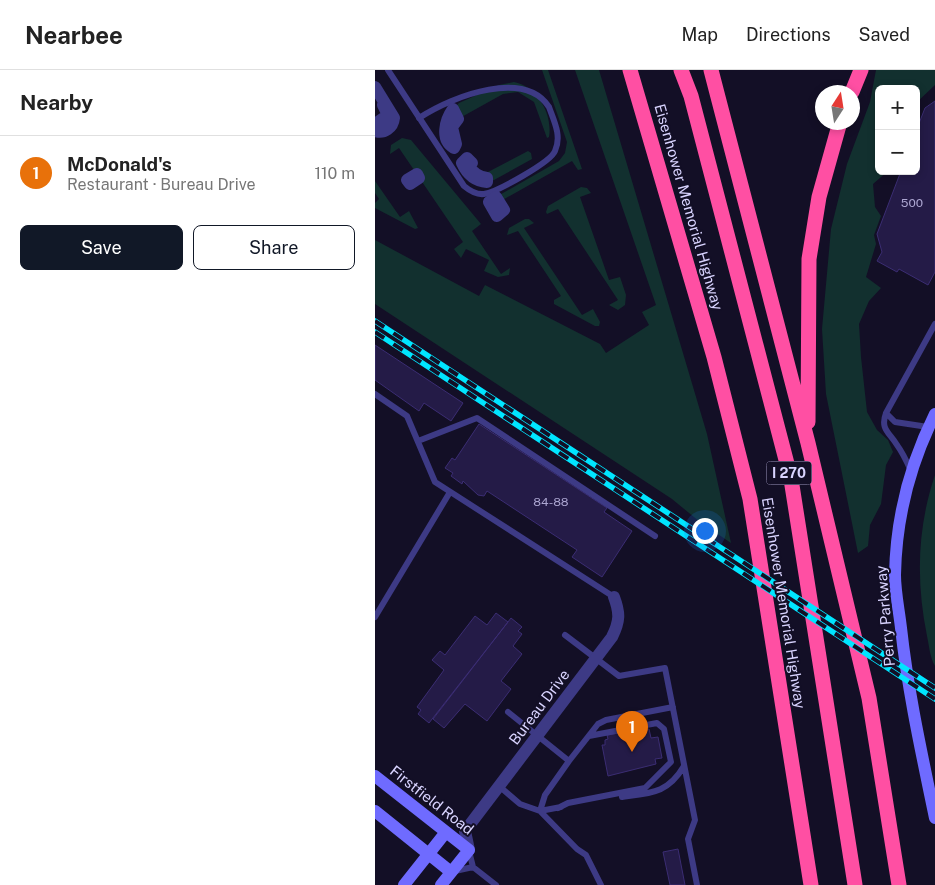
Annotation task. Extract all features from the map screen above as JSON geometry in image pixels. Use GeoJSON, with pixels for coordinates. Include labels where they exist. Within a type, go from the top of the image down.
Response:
{"type":"FeatureCollection","features":[{"type":"Feature","properties":{"kind":"highway","name":"Eisenhower Memorial Highway"},"geometry":{"type":"LineString","coordinates":[[630,70],[711,348],[750,499],[811,885]]}},
{"type":"Feature","properties":{"kind":"highway","name":"I 270"},"geometry":{"type":"LineString","coordinates":[[681,70],[691,96],[791,479],[855,885]]}},
{"type":"Feature","properties":{"kind":"highway","name":"I 270"},"geometry":{"type":"LineString","coordinates":[[711,70],[808,443],[869,698],[899,885]]}},
{"type":"Feature","properties":{"kind":"highway"},"geometry":{"type":"LineString","coordinates":[[855,85],[861,70]]}},
{"type":"Feature","properties":{"kind":"highway"},"geometry":{"type":"LineString","coordinates":[[808,443],[809,259],[819,197],[838,130]]}},
{"type":"Feature","properties":{"kind":"street"},"geometry":{"type":"LineString","coordinates":[[375,87],[393,115],[394,121],[384,132],[375,131]]}},
{"type":"Feature","properties":{"kind":"street"},"geometry":{"type":"LineString","coordinates":[[375,93],[388,114],[375,124]]}},
{"type":"Feature","properties":{"kind":"street","name":"Perry Parkway"},"geometry":{"type":"LineString","coordinates":[[935,414],[911,472],[900,521],[895,576],[907,681],[935,818]]}},
{"type":"Feature","properties":{"kind":"street","name":"Bureau Drive"},"geometry":{"type":"LineString","coordinates":[[465,831],[612,637],[619,623],[620,611],[615,597]]}},
{"type":"Feature","properties":{"kind":"street","name":"Firstfield Road"},"geometry":{"type":"LineString","coordinates":[[375,776],[469,850]]}},
{"type":"Feature","properties":{"kind":"street"},"geometry":{"type":"LineString","coordinates":[[375,811],[451,872]]}},
{"type":"Feature","properties":{"kind":"street"},"geometry":{"type":"LineString","coordinates":[[404,885],[446,832],[465,831],[469,850],[441,885]]}},
{"type":"Feature","properties":{"kind":"lane"},"geometry":{"type":"LineString","coordinates":[[388,70],[464,186],[476,193],[491,192],[545,162],[553,155],[557,146],[558,135],[543,91]]}},
{"type":"Feature","properties":{"kind":"lane"},"geometry":{"type":"LineString","coordinates":[[419,118],[472,86]]}},
{"type":"Feature","properties":{"kind":"lane"},"geometry":{"type":"LineString","coordinates":[[911,472],[898,446],[885,431],[883,422],[908,371],[935,324]]}},
{"type":"Feature","properties":{"kind":"lane"},"geometry":{"type":"LineString","coordinates":[[375,394],[407,416],[435,482],[615,597]]}},
{"type":"Feature","properties":{"kind":"lane"},"geometry":{"type":"LineString","coordinates":[[886,413],[895,422],[928,427]]}},
{"type":"Feature","properties":{"kind":"lane"},"geometry":{"type":"LineString","coordinates":[[418,442],[477,418],[655,536]]}},
{"type":"Feature","properties":{"kind":"lane"},"geometry":{"type":"LineString","coordinates":[[375,617],[450,492]]}},
{"type":"Feature","properties":{"kind":"lane"},"geometry":{"type":"LineString","coordinates":[[565,635],[619,676],[665,668],[695,820],[688,839],[697,885]]}},
{"type":"Feature","properties":{"kind":"lane"},"geometry":{"type":"LineString","coordinates":[[540,811],[545,795],[598,724],[606,720],[673,707]]}},
{"type":"Feature","properties":{"kind":"lane"},"geometry":{"type":"LineString","coordinates":[[508,712],[569,761]]}},
{"type":"Feature","properties":{"kind":"lane"},"geometry":{"type":"LineString","coordinates":[[558,808],[568,803],[645,788],[671,762],[664,728],[657,723],[589,736]]}},
{"type":"Feature","properties":{"kind":"lane"},"geometry":{"type":"LineString","coordinates":[[540,811],[651,793],[666,788],[676,780],[684,766]]}},
{"type":"Feature","properties":{"kind":"lane"},"geometry":{"type":"LineString","coordinates":[[499,786],[520,804],[540,811],[585,855],[601,885]]}},
{"type":"Feature","properties":{"kind":"lane"},"geometry":{"type":"LineString","coordinates":[[469,850],[473,867],[496,885]]}},
{"type":"Feature","properties":{"kind":"lane"},"geometry":{"type":"LineString","coordinates":[[451,872],[473,867]]}},
{"type":"Feature","properties":{"kind":"green space"},"geometry":{"type":"Polygon","coordinates":[[[542,70],[548,70],[582,169],[578,170],[572,161],[499,202],[496,197],[559,161],[565,153],[567,142],[542,70]]]}},
{"type":"Feature","properties":{"kind":"green space"},"geometry":{"type":"Polygon","coordinates":[[[575,70],[599,70],[707,434],[731,543],[700,522],[672,499],[375,304],[375,240],[479,296],[485,285],[600,344],[606,353],[649,325],[642,312],[656,305],[575,70]]]}},
{"type":"Feature","properties":{"kind":"green space"},"geometry":{"type":"Polygon","coordinates":[[[876,70],[935,70],[935,85],[920,99],[920,85],[875,85],[875,175],[883,175],[873,184],[875,207],[881,216],[874,235],[876,244],[866,277],[881,288],[869,301],[859,324],[867,412],[877,430],[888,440],[893,452],[886,465],[881,504],[870,525],[868,546],[858,553],[826,394],[822,329],[831,229],[847,164],[870,102],[876,70]]]}},
{"type":"Feature","properties":{"kind":"green space"},"geometry":{"type":"Polygon","coordinates":[[[514,82],[530,89],[542,102],[550,128],[549,137],[547,138],[534,102],[518,92],[503,94],[458,119],[456,106],[459,103],[499,85],[514,82]]]}},
{"type":"Feature","properties":{"kind":"green space"},"geometry":{"type":"Polygon","coordinates":[[[402,138],[411,140],[481,224],[472,231],[501,274],[510,268],[509,275],[498,277],[484,271],[489,260],[466,249],[461,258],[454,249],[463,242],[399,148],[390,154],[391,145],[402,138]]]}},
{"type":"Feature","properties":{"kind":"green space"},"geometry":{"type":"Polygon","coordinates":[[[528,151],[531,153],[532,159],[494,180],[489,182],[479,171],[488,172],[528,151]]]}},
{"type":"Feature","properties":{"kind":"green space"},"geometry":{"type":"Polygon","coordinates":[[[375,181],[400,217],[409,211],[418,228],[415,229],[375,208],[375,203],[379,199],[375,193],[375,181]]]}},
{"type":"Feature","properties":{"kind":"green space"},"geometry":{"type":"Polygon","coordinates":[[[581,187],[587,188],[591,193],[580,197],[609,280],[620,277],[626,295],[625,305],[618,310],[609,305],[618,300],[558,209],[547,214],[546,212],[548,206],[581,187]]]}},
{"type":"Feature","properties":{"kind":"green space"},"geometry":{"type":"Polygon","coordinates":[[[525,219],[529,219],[534,223],[524,228],[582,315],[593,309],[600,322],[599,326],[595,326],[554,304],[554,300],[561,296],[518,231],[507,235],[509,228],[525,219]]]}},
{"type":"Feature","properties":{"kind":"green space"},"geometry":{"type":"Polygon","coordinates":[[[935,475],[935,666],[923,616],[920,555],[925,515],[935,475]]]}},
{"type":"Feature","properties":{"kind":"building"},"geometry":{"type":"Polygon","coordinates":[[[935,101],[935,272],[928,285],[899,269],[897,272],[877,261],[882,252],[877,234],[899,175],[920,175],[920,121],[925,108],[935,101]]]}},
{"type":"Feature","properties":{"kind":"building"},"geometry":{"type":"Polygon","coordinates":[[[375,345],[463,403],[451,421],[424,403],[419,411],[375,380],[375,345]]]}},
{"type":"Feature","properties":{"kind":"building"},"geometry":{"type":"Polygon","coordinates":[[[479,424],[607,508],[604,512],[632,531],[602,577],[572,557],[577,550],[487,491],[484,496],[478,495],[463,481],[462,484],[451,476],[453,473],[445,468],[452,458],[455,460],[479,424]]]}},
{"type":"Feature","properties":{"kind":"building"},"geometry":{"type":"Polygon","coordinates":[[[496,613],[508,622],[429,723],[418,714],[421,710],[417,707],[444,670],[432,660],[440,651],[445,655],[475,616],[487,625],[496,613]]]}},
{"type":"Feature","properties":{"kind":"building"},"geometry":{"type":"Polygon","coordinates":[[[511,618],[522,627],[518,631],[522,634],[513,646],[522,654],[501,681],[511,689],[487,721],[465,704],[444,728],[433,719],[511,618]]]}},
{"type":"Feature","properties":{"kind":"building"},"geometry":{"type":"Polygon","coordinates":[[[649,729],[651,738],[658,737],[662,758],[655,759],[656,764],[608,776],[602,745],[605,745],[605,740],[608,739],[607,735],[649,729]]]}},
{"type":"Feature","properties":{"kind":"building"},"geometry":{"type":"Polygon","coordinates":[[[678,849],[685,885],[670,885],[663,852],[678,849]]]}},
{"type":"Feature","properties":{"kind":"railway"},"geometry":{"type":"LineString","coordinates":[[375,321],[935,688]]}},
{"type":"Feature","properties":{"kind":"railway"},"geometry":{"type":"LineString","coordinates":[[375,332],[935,699]]}},
{"type":"Feature","properties":{"kind":"place","name":"McDonald's"},"geometry":{"type":"Point","coordinates":[632,752]}}]}
